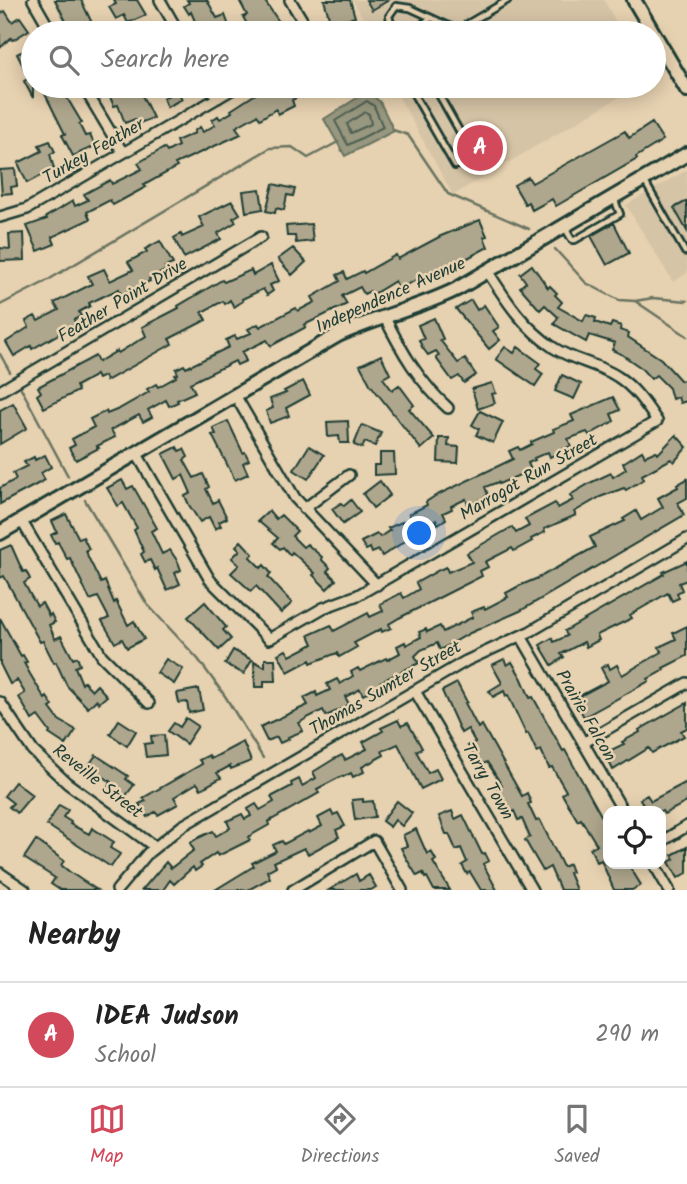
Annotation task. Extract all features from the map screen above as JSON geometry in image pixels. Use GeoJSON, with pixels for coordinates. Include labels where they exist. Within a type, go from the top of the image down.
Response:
{"type":"FeatureCollection","features":[{"type":"Feature","properties":{"kind":"street"},"geometry":{"type":"LineString","coordinates":[[33,0],[45,21]]}},
{"type":"Feature","properties":{"kind":"street"},"geometry":{"type":"LineString","coordinates":[[160,0],[172,21]]}},
{"type":"Feature","properties":{"kind":"street"},"geometry":{"type":"LineString","coordinates":[[290,0],[303,21]]}},
{"type":"Feature","properties":{"kind":"street"},"geometry":{"type":"LineString","coordinates":[[634,0],[647,21]]}},
{"type":"Feature","properties":{"kind":"street"},"geometry":{"type":"LineString","coordinates":[[666,52],[686,84]]}},
{"type":"Feature","properties":{"kind":"street"},"geometry":{"type":"LineString","coordinates":[[90,98],[123,153]]}},
{"type":"Feature","properties":{"kind":"street","name":"Turkey Feather"},"geometry":{"type":"LineString","coordinates":[[0,218],[27,209],[218,98]]}},
{"type":"Feature","properties":{"kind":"street","name":"Independence Avenue"},"geometry":{"type":"LineString","coordinates":[[0,533],[338,335],[384,316],[435,300],[488,272],[687,154]]}},
{"type":"Feature","properties":{"kind":"street","name":"Feather Point Drive"},"geometry":{"type":"LineString","coordinates":[[0,391],[261,237]]}},
{"type":"Feature","properties":{"kind":"street","name":"Marrogot Run Street"},"geometry":{"type":"LineString","coordinates":[[137,454],[210,580],[269,639],[323,608],[345,601],[377,585],[657,421],[635,391],[617,376],[569,357],[530,330],[509,307],[488,272]]}},
{"type":"Feature","properties":{"kind":"street"},"geometry":{"type":"LineString","coordinates":[[384,316],[417,374],[448,408]]}},
{"type":"Feature","properties":{"kind":"street"},"geometry":{"type":"LineString","coordinates":[[235,396],[295,498],[377,585]]}},
{"type":"Feature","properties":{"kind":"street"},"geometry":{"type":"LineString","coordinates":[[304,509],[349,475]]}},
{"type":"Feature","properties":{"kind":"street"},"geometry":{"type":"LineString","coordinates":[[21,520],[102,656],[149,704]]}},
{"type":"Feature","properties":{"kind":"street","name":"Thomas Sumter Street"},"geometry":{"type":"LineString","coordinates":[[117,890],[136,865],[155,847],[216,805],[474,657],[521,636],[687,539]]}},
{"type":"Feature","properties":{"kind":"street","name":"Prairie Falcon"},"geometry":{"type":"LineString","coordinates":[[521,636],[620,806]]}},
{"type":"Feature","properties":{"kind":"street"},"geometry":{"type":"LineString","coordinates":[[583,743],[687,683]]}},
{"type":"Feature","properties":{"kind":"street","name":"Tarry Town"},"geometry":{"type":"LineString","coordinates":[[415,691],[532,890]]}},
{"type":"Feature","properties":{"kind":"street","name":"Reveille Street"},"geometry":{"type":"LineString","coordinates":[[0,702],[33,751],[67,783],[155,847]]}},
{"type":"Feature","properties":{"kind":"street"},"geometry":{"type":"LineString","coordinates":[[666,839],[687,826]]}},
{"type":"Feature","properties":{"kind":"street"},"geometry":{"type":"LineString","coordinates":[[293,890],[374,841],[402,890]]}},
{"type":"Feature","properties":{"kind":"street"},"geometry":{"type":"LineString","coordinates":[[657,869],[669,890]]}},
{"type":"Feature","properties":{"kind":"street"},"geometry":{"type":"LineString","coordinates":[[0,873],[24,890]]}},
{"type":"Feature","properties":{"kind":"lane"},"geometry":{"type":"LineString","coordinates":[[473,21],[508,0]]}},
{"type":"Feature","properties":{"kind":"lane"},"geometry":{"type":"LineString","coordinates":[[390,21],[389,16],[396,6],[410,8],[438,21]]}},
{"type":"Feature","properties":{"kind":"lane"},"geometry":{"type":"LineString","coordinates":[[428,21],[432,18]]}},
{"type":"Feature","properties":{"kind":"lane"},"geometry":{"type":"LineString","coordinates":[[416,98],[450,159],[455,166],[459,166],[473,158],[440,98]]}},
{"type":"Feature","properties":{"kind":"lane"},"geometry":{"type":"LineString","coordinates":[[645,181],[685,252]]}},
{"type":"Feature","properties":{"kind":"shaded area"},"geometry":{"type":"Polygon","coordinates":[[[353,0],[604,0],[615,21],[364,21],[353,0]]]}},
{"type":"Feature","properties":{"kind":"shaded area"},"geometry":{"type":"Polygon","coordinates":[[[400,98],[618,98],[453,195],[400,98]]]}},
{"type":"Feature","properties":{"kind":"shaded area"},"geometry":{"type":"Polygon","coordinates":[[[687,170],[687,273],[673,282],[626,205],[687,170]]]}},
{"type":"Feature","properties":{"kind":"water"},"geometry":{"type":"Polygon","coordinates":[[[357,98],[376,98],[394,131],[345,156],[324,119],[357,98]]]}},
{"type":"Feature","properties":{"kind":"building"},"geometry":{"type":"Polygon","coordinates":[[[55,0],[81,0],[91,21],[66,21],[55,0]]]}},
{"type":"Feature","properties":{"kind":"building"},"geometry":{"type":"Polygon","coordinates":[[[114,0],[137,0],[146,15],[132,21],[127,21],[124,15],[116,19],[109,7],[116,4],[114,0]]]}},
{"type":"Feature","properties":{"kind":"building"},"geometry":{"type":"Polygon","coordinates":[[[187,0],[207,0],[217,18],[225,15],[227,21],[195,21],[191,12],[189,14],[184,6],[189,3],[187,0]]]}},
{"type":"Feature","properties":{"kind":"building"},"geometry":{"type":"Polygon","coordinates":[[[239,0],[264,0],[278,21],[245,21],[243,17],[247,15],[239,0]]]}},
{"type":"Feature","properties":{"kind":"building"},"geometry":{"type":"Polygon","coordinates":[[[324,0],[350,0],[355,17],[330,21],[324,0]]]}},
{"type":"Feature","properties":{"kind":"building"},"geometry":{"type":"Polygon","coordinates":[[[366,0],[389,0],[372,10],[366,0]]]}},
{"type":"Feature","properties":{"kind":"building"},"geometry":{"type":"Polygon","coordinates":[[[5,11],[12,22],[20,17],[23,21],[21,35],[13,40],[11,38],[0,48],[0,14],[5,11]]]}},
{"type":"Feature","properties":{"kind":"building"},"geometry":{"type":"Polygon","coordinates":[[[47,98],[67,98],[82,123],[79,124],[85,136],[90,135],[95,146],[73,156],[62,135],[65,134],[47,98]]]}},
{"type":"Feature","properties":{"kind":"building"},"geometry":{"type":"Polygon","coordinates":[[[110,98],[143,98],[153,118],[137,124],[135,119],[125,123],[118,105],[114,106],[110,98]]]}},
{"type":"Feature","properties":{"kind":"building"},"geometry":{"type":"Polygon","coordinates":[[[163,98],[182,98],[182,99],[167,107],[163,98]]]}},
{"type":"Feature","properties":{"kind":"building"},"geometry":{"type":"Polygon","coordinates":[[[250,98],[296,98],[292,100],[294,106],[278,114],[276,109],[260,119],[257,115],[236,127],[241,134],[175,164],[177,167],[144,185],[146,187],[113,205],[110,200],[87,212],[90,219],[52,237],[55,244],[38,251],[27,226],[47,219],[46,217],[73,201],[75,206],[88,200],[84,194],[110,180],[112,184],[142,169],[138,163],[164,148],[167,152],[178,146],[176,141],[195,133],[200,127],[203,132],[215,125],[212,120],[218,116],[220,119],[232,112],[231,110],[250,98]]]}},
{"type":"Feature","properties":{"kind":"building"},"geometry":{"type":"Polygon","coordinates":[[[652,123],[663,140],[636,157],[637,159],[556,206],[552,199],[532,210],[528,202],[525,204],[514,185],[528,177],[532,183],[625,131],[629,138],[652,123]]]}},
{"type":"Feature","properties":{"kind":"building"},"geometry":{"type":"Polygon","coordinates":[[[50,141],[55,152],[50,154],[54,169],[27,183],[18,163],[42,151],[39,145],[50,141]]]}},
{"type":"Feature","properties":{"kind":"building"},"geometry":{"type":"Polygon","coordinates":[[[15,169],[17,186],[11,187],[12,193],[2,194],[0,170],[15,169]]]}},
{"type":"Feature","properties":{"kind":"building"},"geometry":{"type":"Polygon","coordinates":[[[273,184],[295,189],[293,196],[287,195],[284,210],[276,208],[275,213],[266,211],[273,184]]]}},
{"type":"Feature","properties":{"kind":"building"},"geometry":{"type":"Polygon","coordinates":[[[260,189],[263,209],[246,212],[243,191],[260,189]]]}},
{"type":"Feature","properties":{"kind":"building"},"geometry":{"type":"Polygon","coordinates":[[[232,201],[240,214],[233,218],[236,222],[218,233],[221,239],[184,258],[174,238],[204,227],[199,217],[232,201]]]}},
{"type":"Feature","properties":{"kind":"building"},"geometry":{"type":"Polygon","coordinates":[[[687,201],[687,231],[674,208],[687,201]]]}},
{"type":"Feature","properties":{"kind":"building"},"geometry":{"type":"Polygon","coordinates":[[[480,220],[487,236],[484,237],[488,247],[438,274],[420,282],[418,279],[399,289],[395,281],[372,295],[370,291],[364,294],[360,287],[342,296],[347,304],[304,325],[306,327],[271,346],[267,340],[242,352],[246,361],[237,365],[235,361],[190,383],[195,392],[169,406],[166,400],[148,410],[152,417],[143,422],[139,415],[111,430],[115,437],[97,446],[99,448],[76,460],[69,448],[75,445],[72,439],[94,427],[90,419],[106,411],[107,414],[119,409],[149,392],[147,389],[156,384],[158,387],[176,377],[176,369],[184,365],[186,368],[229,347],[226,340],[235,336],[237,339],[251,333],[248,329],[258,324],[260,327],[296,308],[298,311],[315,302],[312,297],[340,281],[337,275],[344,272],[347,279],[363,271],[364,273],[396,255],[398,259],[441,236],[480,220]]]}},
{"type":"Feature","properties":{"kind":"building"},"geometry":{"type":"Polygon","coordinates":[[[614,223],[629,253],[607,265],[591,236],[614,223]]]}},
{"type":"Feature","properties":{"kind":"building"},"geometry":{"type":"Polygon","coordinates":[[[311,224],[313,241],[296,243],[295,236],[287,236],[286,226],[311,224]]]}},
{"type":"Feature","properties":{"kind":"building"},"geometry":{"type":"Polygon","coordinates":[[[24,233],[25,260],[0,261],[0,248],[10,249],[9,234],[24,233]]]}},
{"type":"Feature","properties":{"kind":"building"},"geometry":{"type":"Polygon","coordinates":[[[160,241],[173,264],[165,267],[167,270],[121,295],[119,289],[89,303],[90,306],[79,312],[81,316],[74,320],[76,324],[14,356],[6,342],[29,327],[26,321],[35,316],[38,321],[59,310],[54,303],[92,284],[88,276],[104,269],[110,281],[133,270],[128,262],[160,241]]]}},
{"type":"Feature","properties":{"kind":"building"},"geometry":{"type":"Polygon","coordinates":[[[293,248],[306,262],[292,275],[278,259],[293,248]]]}},
{"type":"Feature","properties":{"kind":"building"},"geometry":{"type":"Polygon","coordinates":[[[271,265],[279,281],[270,285],[273,291],[267,295],[263,289],[242,299],[243,301],[234,307],[230,300],[225,304],[223,301],[202,312],[206,320],[169,339],[172,344],[106,381],[104,376],[98,379],[96,375],[76,386],[78,391],[44,408],[37,395],[41,392],[38,387],[95,356],[98,362],[117,351],[118,353],[146,336],[142,327],[179,308],[178,306],[222,280],[224,282],[251,270],[253,275],[271,265]]]}},
{"type":"Feature","properties":{"kind":"building"},"geometry":{"type":"Polygon","coordinates":[[[532,265],[548,288],[550,286],[557,293],[555,295],[562,302],[558,307],[583,321],[586,315],[596,318],[595,322],[610,327],[612,323],[621,326],[620,330],[629,333],[628,337],[661,359],[681,381],[687,379],[687,401],[680,403],[678,397],[672,399],[669,388],[656,375],[651,379],[640,367],[612,350],[615,343],[589,335],[586,342],[554,324],[558,317],[545,305],[540,310],[520,287],[526,282],[520,274],[532,265]]]}},
{"type":"Feature","properties":{"kind":"building"},"geometry":{"type":"Polygon","coordinates":[[[471,300],[477,310],[484,305],[499,327],[493,331],[500,340],[489,349],[456,309],[471,300]]]}},
{"type":"Feature","properties":{"kind":"building"},"geometry":{"type":"Polygon","coordinates":[[[434,318],[443,339],[440,340],[458,363],[465,359],[476,375],[464,383],[459,376],[452,380],[436,358],[439,355],[436,351],[428,355],[422,347],[419,340],[424,339],[418,325],[434,318]]]}},
{"type":"Feature","properties":{"kind":"building"},"geometry":{"type":"Polygon","coordinates":[[[505,347],[514,353],[518,347],[540,363],[536,369],[543,374],[535,386],[496,359],[505,347]]]}},
{"type":"Feature","properties":{"kind":"building"},"geometry":{"type":"Polygon","coordinates":[[[381,355],[390,374],[383,378],[392,390],[399,385],[414,405],[409,409],[434,438],[421,449],[370,384],[360,365],[381,355]]]}},
{"type":"Feature","properties":{"kind":"building"},"geometry":{"type":"Polygon","coordinates":[[[562,375],[581,384],[574,399],[555,391],[562,375]]]}},
{"type":"Feature","properties":{"kind":"building"},"geometry":{"type":"Polygon","coordinates":[[[303,381],[310,395],[286,408],[289,416],[270,423],[266,411],[273,408],[270,399],[286,393],[284,391],[303,381]]]}},
{"type":"Feature","properties":{"kind":"building"},"geometry":{"type":"Polygon","coordinates":[[[492,383],[496,393],[492,394],[495,403],[478,409],[472,389],[492,383]]]}},
{"type":"Feature","properties":{"kind":"building"},"geometry":{"type":"Polygon","coordinates":[[[613,397],[620,410],[611,414],[614,421],[589,435],[587,432],[568,439],[571,446],[550,457],[548,452],[534,458],[535,460],[528,463],[531,470],[485,487],[488,495],[476,502],[468,505],[466,499],[451,506],[452,509],[443,513],[446,519],[438,524],[436,520],[411,533],[413,536],[382,556],[379,550],[372,553],[370,548],[366,550],[361,542],[377,534],[380,537],[390,530],[388,528],[411,518],[409,514],[427,505],[426,502],[435,496],[513,459],[509,451],[518,447],[520,450],[554,432],[553,429],[574,421],[571,415],[613,397]]]}},
{"type":"Feature","properties":{"kind":"building"},"geometry":{"type":"Polygon","coordinates":[[[13,403],[27,428],[0,444],[0,410],[13,403]]]}},
{"type":"Feature","properties":{"kind":"building"},"geometry":{"type":"Polygon","coordinates":[[[480,411],[503,422],[493,443],[476,435],[479,429],[472,425],[480,411]]]}},
{"type":"Feature","properties":{"kind":"building"},"geometry":{"type":"Polygon","coordinates":[[[228,421],[249,460],[243,463],[248,474],[235,480],[212,435],[216,434],[213,428],[228,421]]]}},
{"type":"Feature","properties":{"kind":"building"},"geometry":{"type":"Polygon","coordinates":[[[348,421],[349,443],[340,443],[339,436],[328,437],[327,422],[348,421]]]}},
{"type":"Feature","properties":{"kind":"building"},"geometry":{"type":"Polygon","coordinates":[[[362,425],[381,433],[375,446],[365,442],[362,448],[354,445],[362,425]]]}},
{"type":"Feature","properties":{"kind":"building"},"geometry":{"type":"Polygon","coordinates":[[[676,435],[687,447],[674,462],[671,459],[642,475],[644,479],[626,490],[624,488],[600,497],[574,512],[576,515],[544,529],[545,532],[531,539],[532,541],[485,562],[488,567],[480,571],[482,576],[399,618],[389,624],[391,628],[382,632],[381,629],[354,643],[357,647],[339,657],[337,653],[311,663],[310,660],[288,672],[278,654],[286,650],[290,656],[313,644],[309,635],[331,625],[334,631],[368,613],[370,617],[383,611],[380,604],[401,593],[404,598],[419,589],[416,583],[439,570],[446,567],[448,572],[472,562],[467,553],[512,527],[516,533],[529,526],[525,519],[555,503],[558,508],[573,500],[570,495],[592,482],[611,473],[613,477],[626,469],[623,463],[642,451],[645,456],[656,451],[658,454],[676,435]]]}},
{"type":"Feature","properties":{"kind":"building"},"geometry":{"type":"Polygon","coordinates":[[[439,438],[449,438],[448,446],[459,447],[458,463],[438,462],[439,438]]]}},
{"type":"Feature","properties":{"kind":"building"},"geometry":{"type":"Polygon","coordinates":[[[309,446],[324,455],[308,479],[294,470],[309,446]]]}},
{"type":"Feature","properties":{"kind":"building"},"geometry":{"type":"Polygon","coordinates":[[[177,447],[179,451],[184,449],[188,457],[184,460],[194,478],[203,474],[213,503],[218,500],[227,518],[219,522],[221,526],[215,529],[209,517],[200,522],[189,505],[185,496],[191,493],[183,475],[176,479],[163,454],[177,447]]]}},
{"type":"Feature","properties":{"kind":"building"},"geometry":{"type":"Polygon","coordinates":[[[380,453],[394,453],[395,474],[374,475],[374,465],[380,465],[380,453]]]}},
{"type":"Feature","properties":{"kind":"building"},"geometry":{"type":"Polygon","coordinates":[[[45,455],[51,467],[41,473],[45,480],[0,504],[0,488],[16,479],[13,473],[27,466],[24,462],[45,455]]]}},
{"type":"Feature","properties":{"kind":"building"},"geometry":{"type":"Polygon","coordinates":[[[687,479],[687,498],[678,503],[684,515],[520,611],[470,633],[440,650],[437,643],[421,650],[415,656],[419,663],[380,682],[382,685],[363,695],[360,689],[345,697],[349,704],[335,712],[326,716],[323,710],[307,718],[299,723],[303,731],[288,737],[289,739],[280,743],[277,737],[267,741],[260,727],[308,705],[304,698],[316,692],[317,696],[330,690],[327,684],[337,679],[340,684],[353,676],[351,672],[358,668],[360,671],[400,653],[397,646],[405,642],[406,645],[421,637],[419,632],[426,629],[427,632],[440,626],[443,632],[473,617],[471,612],[484,607],[485,609],[508,597],[506,593],[595,547],[590,537],[625,521],[623,519],[636,511],[641,520],[663,507],[658,498],[687,479]]]}},
{"type":"Feature","properties":{"kind":"building"},"geometry":{"type":"Polygon","coordinates":[[[122,480],[127,489],[133,486],[157,528],[151,531],[162,554],[170,550],[178,562],[181,570],[175,573],[180,584],[167,590],[157,568],[155,570],[150,560],[145,562],[141,554],[144,552],[134,530],[137,528],[123,503],[118,506],[107,488],[122,480]]]}},
{"type":"Feature","properties":{"kind":"building"},"geometry":{"type":"Polygon","coordinates":[[[380,481],[390,495],[373,508],[363,494],[380,481]]]}},
{"type":"Feature","properties":{"kind":"building"},"geometry":{"type":"Polygon","coordinates":[[[351,500],[360,512],[343,524],[332,509],[341,503],[344,506],[351,500]]]}},
{"type":"Feature","properties":{"kind":"building"},"geometry":{"type":"Polygon","coordinates":[[[269,511],[276,519],[281,515],[297,531],[292,536],[303,547],[307,544],[322,557],[330,568],[327,571],[336,580],[327,589],[313,575],[315,573],[292,552],[290,555],[283,547],[280,549],[273,543],[278,538],[258,521],[269,511]]]}},
{"type":"Feature","properties":{"kind":"building"},"geometry":{"type":"Polygon","coordinates":[[[66,514],[79,539],[83,537],[89,549],[86,550],[88,557],[101,583],[105,581],[114,603],[116,601],[128,625],[134,621],[144,639],[127,648],[122,639],[115,643],[102,621],[109,618],[98,597],[90,600],[70,558],[67,559],[51,535],[57,532],[52,521],[66,514]]]}},
{"type":"Feature","properties":{"kind":"building"},"geometry":{"type":"Polygon","coordinates":[[[241,541],[253,554],[250,557],[261,568],[264,565],[271,573],[268,577],[292,603],[281,613],[256,586],[251,591],[231,573],[239,565],[232,558],[240,550],[236,546],[241,541]]]}},
{"type":"Feature","properties":{"kind":"building"},"geometry":{"type":"Polygon","coordinates":[[[11,545],[23,572],[26,571],[30,579],[24,583],[31,596],[37,606],[42,603],[55,622],[49,625],[55,639],[61,636],[73,659],[77,657],[80,665],[75,667],[82,684],[84,682],[92,690],[97,685],[107,696],[99,703],[96,700],[88,708],[67,686],[56,662],[54,663],[43,641],[40,642],[4,576],[0,578],[0,550],[11,545]]]}},
{"type":"Feature","properties":{"kind":"building"},"geometry":{"type":"Polygon","coordinates":[[[687,561],[687,580],[679,583],[682,590],[677,593],[679,598],[672,601],[668,593],[630,615],[632,618],[597,635],[599,640],[586,647],[584,642],[561,654],[564,657],[552,665],[540,645],[552,638],[554,642],[567,636],[565,631],[664,574],[663,572],[687,561]]]}},
{"type":"Feature","properties":{"kind":"building"},"geometry":{"type":"Polygon","coordinates":[[[205,602],[226,627],[223,630],[231,639],[219,650],[188,617],[205,602]]]}},
{"type":"Feature","properties":{"kind":"building"},"geometry":{"type":"Polygon","coordinates":[[[0,618],[27,662],[24,663],[45,699],[47,697],[53,706],[50,708],[59,720],[76,730],[66,745],[49,734],[38,716],[32,720],[19,697],[25,693],[17,680],[10,684],[0,664],[0,618]]]}},
{"type":"Feature","properties":{"kind":"building"},"geometry":{"type":"Polygon","coordinates":[[[687,626],[687,656],[663,668],[664,670],[648,679],[649,681],[584,717],[574,699],[608,681],[601,668],[608,664],[610,669],[617,665],[622,675],[662,652],[659,647],[676,639],[673,633],[687,626]]]}},
{"type":"Feature","properties":{"kind":"building"},"geometry":{"type":"Polygon","coordinates":[[[233,650],[252,660],[244,674],[225,664],[233,650]]]}},
{"type":"Feature","properties":{"kind":"building"},"geometry":{"type":"Polygon","coordinates":[[[166,659],[183,669],[174,684],[157,673],[166,659]]]}},
{"type":"Feature","properties":{"kind":"building"},"geometry":{"type":"Polygon","coordinates":[[[265,659],[275,659],[276,681],[264,681],[264,687],[255,687],[254,661],[265,667],[265,659]]]}},
{"type":"Feature","properties":{"kind":"building"},"geometry":{"type":"Polygon","coordinates":[[[504,659],[507,665],[512,662],[530,698],[533,697],[563,751],[565,750],[603,819],[603,865],[601,860],[597,862],[590,848],[597,845],[562,794],[566,791],[552,767],[549,768],[541,750],[537,752],[528,733],[526,734],[508,695],[506,696],[504,691],[493,697],[489,691],[502,683],[492,665],[504,659]]]}},
{"type":"Feature","properties":{"kind":"building"},"geometry":{"type":"Polygon","coordinates":[[[457,683],[478,728],[482,725],[522,796],[527,793],[531,803],[528,804],[536,821],[540,820],[563,867],[569,864],[572,872],[569,873],[576,890],[560,890],[550,867],[543,871],[525,840],[530,837],[522,819],[518,820],[514,811],[508,814],[497,789],[502,786],[493,771],[487,762],[479,766],[468,746],[475,742],[468,729],[461,733],[442,691],[457,683]]]}},
{"type":"Feature","properties":{"kind":"building"},"geometry":{"type":"Polygon","coordinates":[[[199,689],[203,710],[189,713],[187,702],[179,703],[177,693],[199,689]]]}},
{"type":"Feature","properties":{"kind":"building"},"geometry":{"type":"Polygon","coordinates":[[[687,703],[687,728],[681,731],[684,736],[652,753],[649,748],[613,770],[605,753],[624,744],[622,742],[640,732],[639,730],[687,703]]]}},
{"type":"Feature","properties":{"kind":"building"},"geometry":{"type":"Polygon","coordinates":[[[186,718],[198,726],[186,744],[168,731],[174,723],[180,727],[186,718]]]}},
{"type":"Feature","properties":{"kind":"building"},"geometry":{"type":"Polygon","coordinates":[[[119,720],[136,731],[127,746],[110,734],[119,720]]]}},
{"type":"Feature","properties":{"kind":"building"},"geometry":{"type":"Polygon","coordinates":[[[398,720],[401,726],[408,723],[422,748],[416,751],[428,773],[436,769],[441,779],[421,789],[398,744],[382,751],[384,755],[362,767],[364,772],[353,777],[351,773],[342,776],[317,789],[319,793],[268,822],[269,825],[248,837],[250,840],[218,856],[216,853],[195,871],[193,867],[174,884],[170,880],[163,890],[142,890],[166,862],[171,868],[194,850],[190,843],[213,831],[216,836],[230,828],[227,821],[242,814],[245,819],[251,816],[248,809],[256,804],[260,810],[274,802],[271,797],[292,786],[291,783],[299,779],[302,786],[316,778],[313,772],[334,759],[342,755],[345,760],[367,749],[363,742],[383,731],[381,728],[398,720]]]}},
{"type":"Feature","properties":{"kind":"building"},"geometry":{"type":"Polygon","coordinates":[[[164,735],[166,755],[146,757],[144,744],[152,743],[151,736],[164,735]]]}},
{"type":"Feature","properties":{"kind":"building"},"geometry":{"type":"Polygon","coordinates":[[[243,742],[251,761],[231,769],[230,766],[217,773],[221,778],[201,789],[197,783],[174,797],[178,804],[158,815],[155,812],[147,817],[139,804],[146,801],[143,798],[202,764],[199,760],[209,755],[211,759],[243,742]]]}},
{"type":"Feature","properties":{"kind":"building"},"geometry":{"type":"Polygon","coordinates":[[[96,755],[128,776],[126,779],[134,785],[124,798],[108,787],[111,782],[97,772],[93,778],[84,772],[96,755]]]}},
{"type":"Feature","properties":{"kind":"building"},"geometry":{"type":"Polygon","coordinates":[[[15,782],[32,795],[17,813],[9,807],[13,803],[4,796],[15,782]]]}},
{"type":"Feature","properties":{"kind":"building"},"geometry":{"type":"Polygon","coordinates":[[[687,782],[687,802],[666,813],[666,806],[639,806],[643,804],[640,799],[647,795],[651,801],[687,782]]]}},
{"type":"Feature","properties":{"kind":"building"},"geometry":{"type":"Polygon","coordinates":[[[363,799],[363,802],[373,801],[375,817],[355,820],[352,800],[363,799]]]}},
{"type":"Feature","properties":{"kind":"building"},"geometry":{"type":"Polygon","coordinates":[[[397,801],[412,813],[402,826],[395,820],[390,827],[382,821],[397,801]]]}},
{"type":"Feature","properties":{"kind":"building"},"geometry":{"type":"Polygon","coordinates":[[[59,805],[68,810],[63,817],[71,822],[70,824],[89,834],[92,828],[114,842],[110,848],[120,854],[111,867],[47,825],[59,805]]]}},
{"type":"Feature","properties":{"kind":"building"},"geometry":{"type":"Polygon","coordinates":[[[331,811],[333,815],[338,813],[345,826],[336,830],[339,837],[308,854],[304,848],[274,862],[276,866],[267,871],[270,878],[248,890],[215,890],[254,866],[252,863],[276,851],[273,845],[282,841],[284,844],[322,826],[318,818],[331,811]]]}},
{"type":"Feature","properties":{"kind":"building"},"geometry":{"type":"Polygon","coordinates":[[[452,811],[455,819],[463,815],[482,854],[485,853],[489,861],[483,864],[497,890],[481,890],[470,872],[467,874],[462,865],[467,862],[461,848],[456,850],[439,816],[452,811]]]}},
{"type":"Feature","properties":{"kind":"building"},"geometry":{"type":"Polygon","coordinates":[[[416,829],[427,854],[431,851],[436,860],[433,862],[450,890],[434,890],[423,873],[417,876],[406,858],[401,848],[407,846],[403,835],[416,829]]]}},
{"type":"Feature","properties":{"kind":"building"},"geometry":{"type":"Polygon","coordinates":[[[36,840],[64,861],[61,865],[97,890],[60,890],[51,884],[55,878],[24,858],[36,840]]]}},
{"type":"Feature","properties":{"kind":"building"},"geometry":{"type":"Polygon","coordinates":[[[687,847],[687,873],[678,878],[669,862],[674,859],[672,855],[687,847]]]}},
{"type":"Feature","properties":{"kind":"building"},"geometry":{"type":"Polygon","coordinates":[[[605,869],[631,869],[641,885],[632,890],[614,890],[605,869]]]}},
{"type":"Feature","properties":{"kind":"building"},"geometry":{"type":"Polygon","coordinates":[[[356,874],[359,881],[369,875],[376,887],[371,890],[329,890],[356,874]]]}},
{"type":"Feature","properties":{"kind":"waterway"},"geometry":{"type":"LineString","coordinates":[[393,130],[408,135],[448,194],[529,229]]}},
{"type":"Feature","properties":{"kind":"waterway"},"geometry":{"type":"LineString","coordinates":[[0,305],[43,283],[270,148],[292,147],[308,158],[338,142]]}},
{"type":"Feature","properties":{"kind":"waterway"},"geometry":{"type":"LineString","coordinates":[[555,249],[586,283],[619,300],[635,301],[687,336]]}},
{"type":"Feature","properties":{"kind":"waterway"},"geometry":{"type":"LineString","coordinates":[[635,301],[653,298],[687,301]]}},
{"type":"Feature","properties":{"kind":"waterway"},"geometry":{"type":"LineString","coordinates":[[0,354],[10,372]]}},
{"type":"Feature","properties":{"kind":"waterway"},"geometry":{"type":"LineString","coordinates":[[21,388],[68,476]]}},
{"type":"Feature","properties":{"kind":"waterway"},"geometry":{"type":"LineString","coordinates":[[85,500],[147,604],[198,659],[225,696],[263,758]]}},
{"type":"Feature","properties":{"kind":"place","name":"IDEA Judson"},"geometry":{"type":"Point","coordinates":[480,148]}}]}
